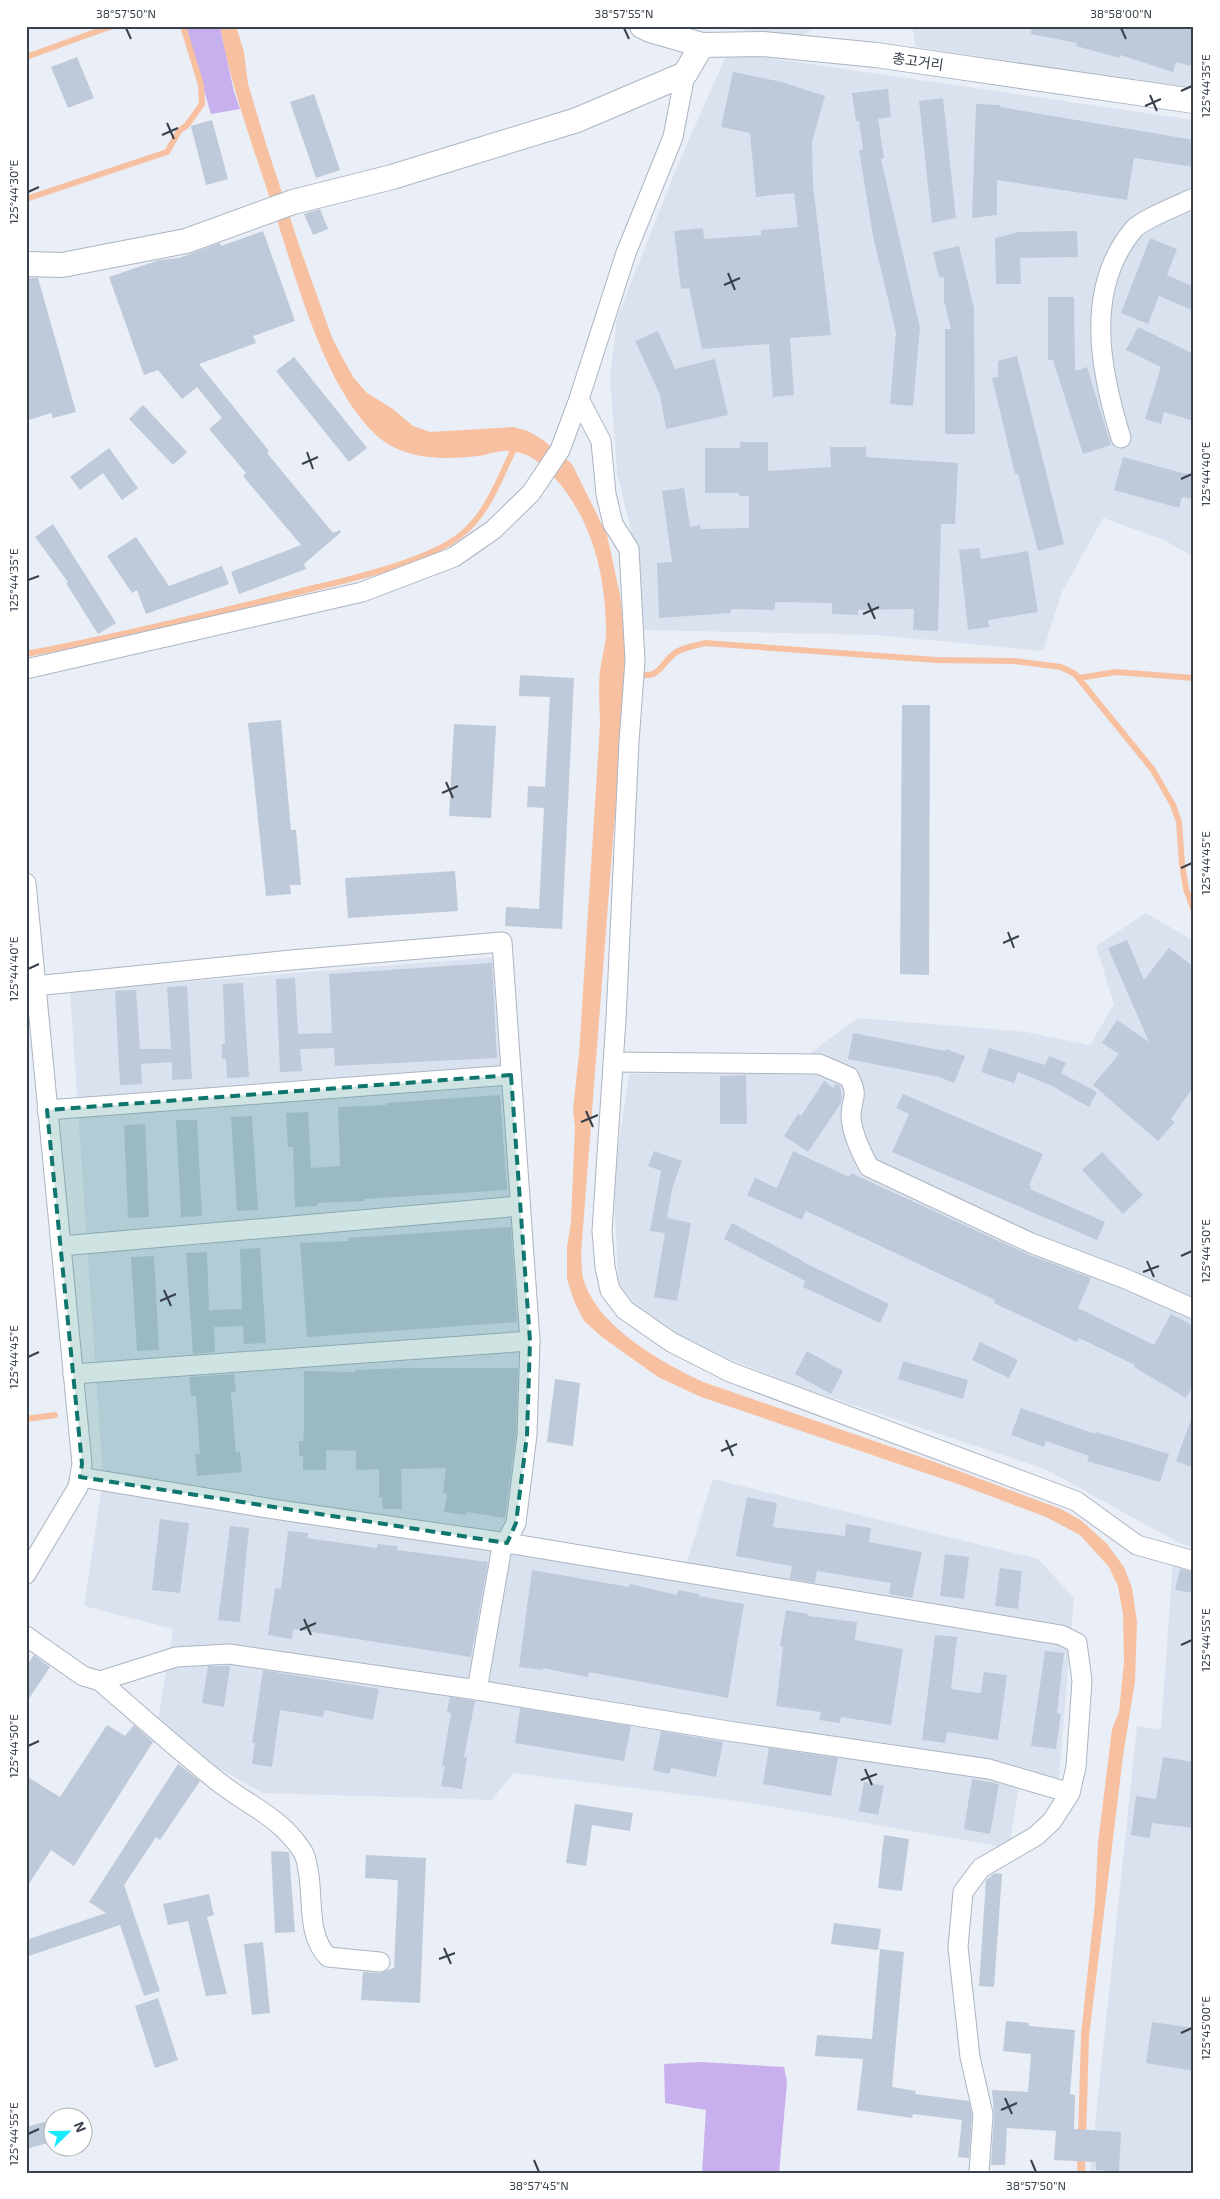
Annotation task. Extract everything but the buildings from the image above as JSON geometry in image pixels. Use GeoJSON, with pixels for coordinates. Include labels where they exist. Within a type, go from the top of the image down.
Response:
{"type":"FeatureCollection","features":[{"type":"Feature","properties":{"kind":"street","name":"총고거리"},"geometry":{"type":"LineString","coordinates":[[642,26],[702,45],[763,44],[876,55],[1194,101]]}},
{"type":"Feature","properties":{"kind":"street"},"geometry":{"type":"LineString","coordinates":[[26,669],[362,592],[454,557],[494,530],[531,493],[560,450],[580,399],[626,253],[673,137],[685,74],[702,45]]}},
{"type":"Feature","properties":{"kind":"street"},"geometry":{"type":"LineString","coordinates":[[26,264],[62,265],[186,241],[261,212],[293,202],[392,177],[577,120],[685,74]]}},
{"type":"Feature","properties":{"kind":"street"},"geometry":{"type":"LineString","coordinates":[[1121,438],[1108,397],[1100,337],[1101,305],[1113,264],[1134,228],[1194,198]]}},
{"type":"Feature","properties":{"kind":"street"},"geometry":{"type":"LineString","coordinates":[[580,399],[601,440],[606,494],[613,524],[629,549],[635,661],[602,1231],[605,1267],[610,1290],[625,1310],[671,1342],[730,1372],[1076,1501],[1137,1545],[1194,1560]]}},
{"type":"Feature","properties":{"kind":"street"},"geometry":{"type":"LineString","coordinates":[[26,883],[82,1464],[78,1487],[26,1574]]}},
{"type":"Feature","properties":{"kind":"street"},"geometry":{"type":"LineString","coordinates":[[36,986],[282,961],[502,942],[530,1341],[528,1435],[516,1523],[501,1552],[477,1690]]}},
{"type":"Feature","properties":{"kind":"street"},"geometry":{"type":"LineString","coordinates":[[613,1062],[819,1064],[849,1077],[856,1092],[851,1115],[858,1144],[869,1167],[1031,1244],[1126,1279],[1194,1309]]}},
{"type":"Feature","properties":{"kind":"street"},"geometry":{"type":"LineString","coordinates":[[47,1110],[511,1075]]}},
{"type":"Feature","properties":{"kind":"street"},"geometry":{"type":"LineString","coordinates":[[60,1246],[520,1206]]}},
{"type":"Feature","properties":{"kind":"street"},"geometry":{"type":"LineString","coordinates":[[73,1374],[530,1341]]}},
{"type":"Feature","properties":{"kind":"street"},"geometry":{"type":"LineString","coordinates":[[80,1477],[274,1509],[507,1543],[1061,1634],[1077,1643],[1082,1680],[1076,1766],[1070,1794],[1052,1821],[1036,1836],[981,1868],[962,1892],[958,1946],[970,2057],[984,2114],[979,2173]]}},
{"type":"Feature","properties":{"kind":"street"},"geometry":{"type":"LineString","coordinates":[[26,1636],[84,1676],[100,1681],[218,1781],[258,1806],[284,1827],[305,1854],[313,1929],[319,1948],[328,1957],[380,1962]]}},
{"type":"Feature","properties":{"kind":"street"},"geometry":{"type":"LineString","coordinates":[[100,1681],[176,1657],[229,1654],[477,1690],[728,1731],[989,1769],[1070,1794]]}},
{"type":"Feature","properties":{"kind":"highlighted area"},"geometry":{"type":"Polygon","coordinates":[[[511,1075],[530,1341],[527,1435],[516,1523],[507,1543],[80,1477],[82,1464],[47,1110],[511,1075]]]}},
{"type":"Feature","properties":{"kind":"shaded area"},"geometry":{"type":"Polygon","coordinates":[[[185,26],[220,26],[234,92],[240,109],[211,114],[185,26]]]}},
{"type":"Feature","properties":{"kind":"shaded area"},"geometry":{"type":"Polygon","coordinates":[[[220,26],[236,26],[244,52],[248,84],[300,248],[333,340],[353,377],[367,393],[393,409],[413,426],[430,432],[513,427],[528,431],[543,440],[572,464],[607,535],[620,595],[627,658],[581,1254],[582,1273],[593,1300],[605,1316],[635,1343],[652,1355],[687,1374],[703,1382],[932,1461],[1061,1509],[1082,1521],[1107,1544],[1124,1567],[1132,1588],[1137,1622],[1135,1681],[1123,1756],[1089,2037],[1085,2173],[1077,2173],[1081,2035],[1095,1903],[1098,1843],[1112,1729],[1119,1712],[1124,1662],[1123,1614],[1118,1586],[1109,1567],[1080,1535],[1046,1517],[958,1484],[701,1397],[658,1377],[602,1337],[584,1321],[574,1301],[567,1279],[567,1247],[571,1221],[575,1127],[573,1110],[579,1054],[600,725],[599,678],[606,632],[603,588],[595,551],[581,516],[571,500],[549,472],[532,458],[509,451],[451,458],[411,454],[398,449],[376,435],[357,414],[326,360],[302,299],[237,97],[220,26]]]}},
{"type":"Feature","properties":{"kind":"shaded area"},"geometry":{"type":"Polygon","coordinates":[[[709,26],[818,26],[799,37],[709,26]]]}},
{"type":"Feature","properties":{"kind":"shaded area"},"geometry":{"type":"Polygon","coordinates":[[[912,26],[1194,26],[1194,88],[916,47],[912,26]]]}},
{"type":"Feature","properties":{"kind":"shaded area"},"geometry":{"type":"Polygon","coordinates":[[[741,54],[1194,120],[1194,557],[1164,540],[1103,518],[1062,592],[1043,651],[876,635],[644,630],[633,538],[617,473],[610,377],[617,318],[677,167],[725,58],[741,54]]]}},
{"type":"Feature","properties":{"kind":"shaded area"},"geometry":{"type":"Polygon","coordinates":[[[1146,913],[1194,941],[1194,1548],[1179,1543],[1047,1470],[808,1390],[702,1348],[634,1310],[619,1288],[613,1182],[629,1074],[785,1071],[858,1018],[1026,1032],[1090,1045],[1114,1004],[1096,946],[1146,913]]]}},
{"type":"Feature","properties":{"kind":"shaded area"},"geometry":{"type":"Polygon","coordinates":[[[496,957],[522,1349],[524,1419],[508,1534],[681,1580],[713,1479],[1038,1559],[1074,1598],[1059,1778],[1019,1785],[1009,1848],[752,1803],[513,1773],[492,1800],[262,1793],[156,1732],[173,1629],[84,1606],[103,1480],[70,991],[496,957]]]}},
{"type":"Feature","properties":{"kind":"shaded area"},"geometry":{"type":"Polygon","coordinates":[[[1173,1559],[1194,1564],[1194,2173],[1090,2173],[1137,1726],[1161,1730],[1173,1559]]]}},
{"type":"Feature","properties":{"kind":"shaded area"},"geometry":{"type":"Polygon","coordinates":[[[702,2062],[784,2067],[787,2082],[779,2173],[702,2173],[706,2110],[665,2103],[664,2064],[702,2062]]]}},
{"type":"Feature","properties":{"kind":"waterway"},"geometry":{"type":"LineString","coordinates":[[26,57],[112,26]]}},
{"type":"Feature","properties":{"kind":"waterway"},"geometry":{"type":"LineString","coordinates":[[26,199],[167,152],[179,131],[187,125],[202,104],[201,85],[183,26]]}},
{"type":"Feature","properties":{"kind":"waterway"},"geometry":{"type":"LineString","coordinates":[[26,654],[97,640],[239,607],[347,580],[431,553],[462,534],[480,515],[516,445]]}},
{"type":"Feature","properties":{"kind":"waterway"},"geometry":{"type":"LineString","coordinates":[[635,673],[650,675],[678,651],[705,643],[936,660],[1014,661],[1061,667],[1075,674],[1153,770],[1173,805],[1179,822],[1186,889],[1194,911]]}},
{"type":"Feature","properties":{"kind":"waterway"},"geometry":{"type":"LineString","coordinates":[[1079,678],[1116,672],[1194,678]]}},
{"type":"Feature","properties":{"kind":"waterway"},"geometry":{"type":"LineString","coordinates":[[26,1419],[55,1415]]}}]}
